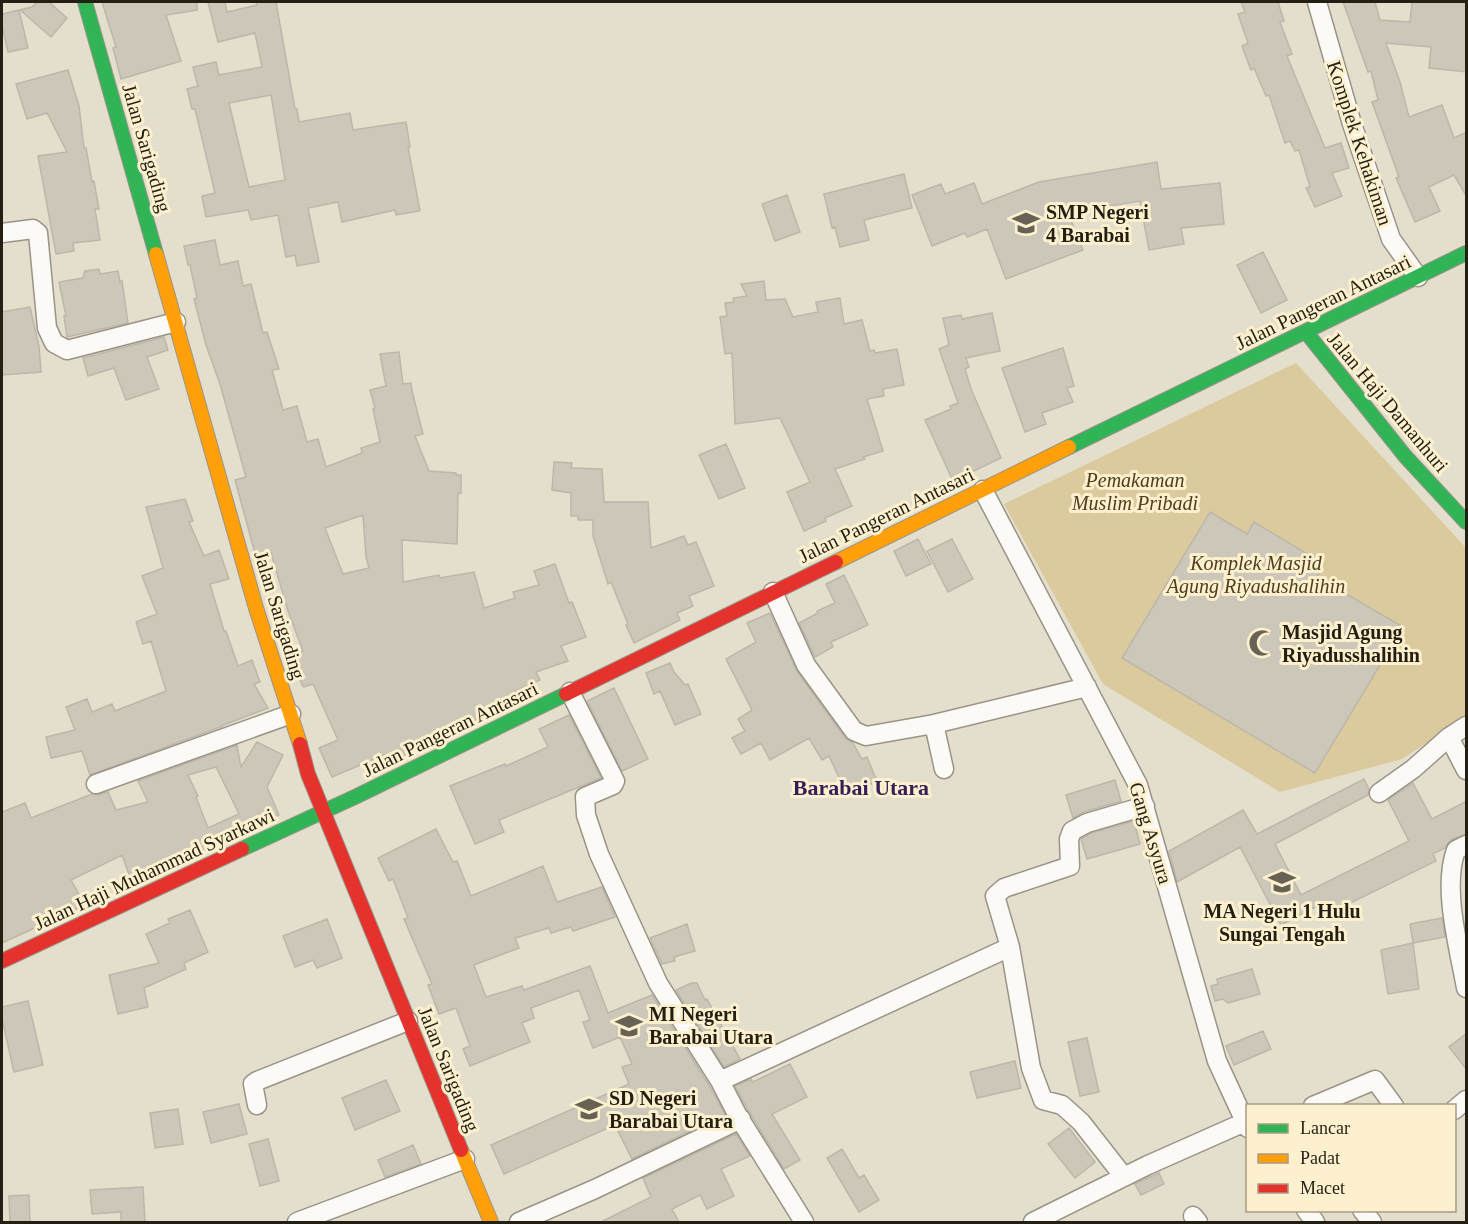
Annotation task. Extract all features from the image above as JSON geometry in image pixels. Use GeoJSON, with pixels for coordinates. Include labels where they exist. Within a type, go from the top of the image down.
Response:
{"type":"FeatureCollection","features":[{"type":"Feature","properties":{"kind":"main road","name":"Jalan Sarigading"},"geometry":{"type":"LineString","coordinates":[[85,2],[256,608],[308,774],[491,1222]]}},
{"type":"Feature","properties":{"kind":"main road","name":"Jalan Pangeran Antasari"},"geometry":{"type":"LineString","coordinates":[[323,812],[1467,254]]}},
{"type":"Feature","properties":{"kind":"main road","name":"Jalan Haji Damanhuri"},"geometry":{"type":"LineString","coordinates":[[1305,332],[1405,456],[1467,522]]}},
{"type":"Feature","properties":{"kind":"main road","name":"Jalan Haji Muhammad Syarkawi"},"geometry":{"type":"LineString","coordinates":[[2,961],[323,812]]}},
{"type":"Feature","properties":{"kind":"street","name":"Komplek Kehakiman"},"geometry":{"type":"LineString","coordinates":[[1317,2],[1352,124],[1391,239],[1418,277]]}},
{"type":"Feature","properties":{"kind":"street"},"geometry":{"type":"LineString","coordinates":[[2,233],[33,229],[38,233],[47,328],[54,343],[67,350],[176,322]]}},
{"type":"Feature","properties":{"kind":"street","name":"Gang Asyura"},"geometry":{"type":"LineString","coordinates":[[983,490],[1138,784],[1217,1061],[1246,1125]]}},
{"type":"Feature","properties":{"kind":"street"},"geometry":{"type":"LineString","coordinates":[[773,592],[806,665],[854,731],[866,736],[934,724],[1087,687]]}},
{"type":"Feature","properties":{"kind":"street"},"geometry":{"type":"LineString","coordinates":[[570,692],[615,781],[613,785],[585,797],[586,815],[599,854],[658,983],[720,1081],[804,1222]]}},
{"type":"Feature","properties":{"kind":"street"},"geometry":{"type":"LineString","coordinates":[[96,784],[291,714]]}},
{"type":"Feature","properties":{"kind":"street"},"geometry":{"type":"LineString","coordinates":[[934,724],[944,769]]}},
{"type":"Feature","properties":{"kind":"street"},"geometry":{"type":"LineString","coordinates":[[1379,793],[1413,769],[1449,737],[1467,726]]}},
{"type":"Feature","properties":{"kind":"street"},"geometry":{"type":"LineString","coordinates":[[1449,737],[1467,770]]}},
{"type":"Feature","properties":{"kind":"street"},"geometry":{"type":"LineString","coordinates":[[1125,1177],[1082,1122],[1062,1105],[1043,1100],[1031,1068],[1010,947],[995,896],[1004,888],[1070,866],[1069,839],[1072,831],[1087,823],[1145,806]]}},
{"type":"Feature","properties":{"kind":"street"},"geometry":{"type":"LineString","coordinates":[[1467,845],[1456,850],[1454,856],[1451,869],[1451,895],[1467,988]]}},
{"type":"Feature","properties":{"kind":"street"},"geometry":{"type":"LineString","coordinates":[[720,1081],[1010,947]]}},
{"type":"Feature","properties":{"kind":"street"},"geometry":{"type":"LineString","coordinates":[[257,1105],[253,1084],[257,1081],[408,1021]]}},
{"type":"Feature","properties":{"kind":"street"},"geometry":{"type":"LineString","coordinates":[[1318,1104],[1375,1080],[1393,1104]]}},
{"type":"Feature","properties":{"kind":"street"},"geometry":{"type":"LineString","coordinates":[[519,1222],[595,1189],[741,1119]]}},
{"type":"Feature","properties":{"kind":"street"},"geometry":{"type":"LineString","coordinates":[[1033,1222],[1125,1177],[1246,1125]]}},
{"type":"Feature","properties":{"kind":"street"},"geometry":{"type":"LineString","coordinates":[[297,1222],[465,1159]]}},
{"type":"Feature","properties":{"kind":"green space","name":"Komplek Masjid Agung Riyadushalihin"},"geometry":{"type":"Polygon","coordinates":[[[1296,363],[1466,548],[1466,717],[1402,759],[1280,792],[1103,684],[1004,504],[1296,363]]]}},
{"type":"Feature","properties":{"kind":"building"},"geometry":{"type":"Polygon","coordinates":[[[37,2],[49,2],[67,18],[51,37],[20,10],[32,7],[37,2]]]}},
{"type":"Feature","properties":{"kind":"building"},"geometry":{"type":"Polygon","coordinates":[[[102,2],[197,2],[197,10],[166,15],[181,61],[121,79],[113,48],[116,47],[102,2]]]}},
{"type":"Feature","properties":{"kind":"building"},"geometry":{"type":"Polygon","coordinates":[[[208,2],[225,2],[227,12],[257,5],[256,2],[276,2],[299,122],[350,113],[353,130],[406,122],[410,147],[408,147],[420,211],[396,215],[395,210],[342,222],[338,202],[308,208],[319,262],[297,266],[295,255],[286,257],[278,215],[251,220],[248,210],[206,217],[202,196],[215,193],[195,109],[192,109],[187,89],[198,86],[193,67],[216,62],[219,75],[262,67],[255,33],[218,42],[208,2]],[[271,95],[229,103],[249,187],[285,180],[271,95]]]}},
{"type":"Feature","properties":{"kind":"building"},"geometry":{"type":"Polygon","coordinates":[[[1241,2],[1278,2],[1284,21],[1280,22],[1292,54],[1287,56],[1325,148],[1341,143],[1349,168],[1332,173],[1342,196],[1315,207],[1306,188],[1310,187],[1299,150],[1295,151],[1290,141],[1285,143],[1269,95],[1266,96],[1254,68],[1251,70],[1242,46],[1248,43],[1238,14],[1245,12],[1241,2]]]}},
{"type":"Feature","properties":{"kind":"building"},"geometry":{"type":"Polygon","coordinates":[[[1343,2],[1375,2],[1380,20],[1410,22],[1412,2],[1467,2],[1467,72],[1429,68],[1431,47],[1386,43],[1409,117],[1442,105],[1454,138],[1467,132],[1467,197],[1454,175],[1429,187],[1440,211],[1415,222],[1396,178],[1399,177],[1372,102],[1378,100],[1371,71],[1368,72],[1343,2]]]}},
{"type":"Feature","properties":{"kind":"building"},"geometry":{"type":"Polygon","coordinates":[[[19,10],[28,48],[8,52],[2,26],[2,14],[19,10]]]}},
{"type":"Feature","properties":{"kind":"building"},"geometry":{"type":"Polygon","coordinates":[[[68,70],[79,106],[84,148],[86,148],[92,182],[94,181],[99,209],[95,209],[100,240],[73,243],[74,251],[56,254],[38,156],[67,152],[47,113],[27,119],[16,84],[68,70]]]}},
{"type":"Feature","properties":{"kind":"building"},"geometry":{"type":"Polygon","coordinates":[[[1157,162],[1161,189],[1220,183],[1224,224],[1181,228],[1184,244],[1149,250],[1140,201],[1068,213],[1083,250],[1006,279],[987,229],[967,237],[965,233],[932,246],[912,195],[941,184],[945,194],[974,183],[982,204],[1039,182],[1157,162]]]}},
{"type":"Feature","properties":{"kind":"building"},"geometry":{"type":"Polygon","coordinates":[[[904,174],[912,208],[864,220],[869,240],[840,247],[835,227],[832,228],[824,194],[904,174]]]}},
{"type":"Feature","properties":{"kind":"building"},"geometry":{"type":"Polygon","coordinates":[[[787,195],[800,232],[775,241],[762,204],[787,195]]]}},
{"type":"Feature","properties":{"kind":"building"},"geometry":{"type":"Polygon","coordinates":[[[215,240],[220,265],[238,261],[243,286],[251,284],[263,333],[267,332],[279,369],[272,370],[283,410],[297,406],[307,442],[318,439],[326,467],[362,453],[361,448],[380,442],[370,390],[386,386],[380,354],[399,352],[403,384],[411,383],[423,434],[415,436],[429,471],[461,475],[461,493],[458,493],[457,544],[402,540],[403,582],[439,575],[440,578],[474,572],[484,608],[515,598],[513,592],[539,585],[534,571],[555,564],[569,603],[572,602],[586,637],[561,646],[568,661],[536,672],[540,680],[515,691],[517,694],[494,706],[496,710],[451,732],[449,728],[411,745],[413,751],[390,762],[387,762],[384,755],[332,777],[319,748],[338,740],[313,684],[304,687],[302,685],[292,654],[303,651],[288,611],[271,553],[256,557],[235,480],[246,477],[220,384],[206,345],[184,246],[215,240]],[[363,515],[325,528],[343,574],[369,568],[363,515]]]}},
{"type":"Feature","properties":{"kind":"building"},"geometry":{"type":"Polygon","coordinates":[[[1263,252],[1287,300],[1261,313],[1237,265],[1263,252]]]}},
{"type":"Feature","properties":{"kind":"building"},"geometry":{"type":"Polygon","coordinates":[[[99,269],[100,274],[118,271],[120,282],[122,281],[128,323],[67,337],[64,316],[66,316],[59,282],[83,278],[85,271],[99,269]]]}},
{"type":"Feature","properties":{"kind":"building"},"geometry":{"type":"Polygon","coordinates":[[[764,281],[766,300],[785,299],[793,317],[818,312],[816,302],[840,298],[844,324],[862,320],[870,351],[874,350],[875,353],[897,349],[904,385],[883,389],[884,396],[867,399],[883,451],[835,469],[852,506],[825,518],[826,521],[804,531],[787,492],[810,482],[780,418],[735,424],[732,353],[725,354],[720,317],[727,316],[725,303],[734,302],[733,298],[747,296],[741,284],[764,281]]]}},
{"type":"Feature","properties":{"kind":"building"},"geometry":{"type":"Polygon","coordinates":[[[30,307],[39,346],[41,372],[2,375],[2,312],[30,307]]]}},
{"type":"Feature","properties":{"kind":"building"},"geometry":{"type":"Polygon","coordinates":[[[992,313],[1000,351],[966,358],[969,367],[965,369],[971,389],[1001,458],[953,481],[925,420],[951,409],[950,406],[958,403],[939,349],[949,345],[943,318],[961,315],[962,319],[992,313]]]}},
{"type":"Feature","properties":{"kind":"building"},"geometry":{"type":"Polygon","coordinates":[[[164,337],[168,350],[147,357],[159,389],[126,400],[114,368],[88,376],[83,358],[164,337]]]}},
{"type":"Feature","properties":{"kind":"building"},"geometry":{"type":"Polygon","coordinates":[[[1063,348],[1074,386],[1067,388],[1073,402],[1042,413],[1046,424],[1025,432],[1002,368],[1063,348]]]}},
{"type":"Feature","properties":{"kind":"building"},"geometry":{"type":"Polygon","coordinates":[[[726,444],[745,488],[719,499],[699,455],[726,444]]]}},
{"type":"Feature","properties":{"kind":"building"},"geometry":{"type":"Polygon","coordinates":[[[554,462],[572,463],[571,468],[602,469],[604,502],[648,502],[651,548],[684,536],[688,545],[696,542],[714,586],[689,596],[693,606],[677,613],[680,620],[634,643],[611,582],[608,584],[593,536],[593,520],[578,520],[578,516],[571,516],[571,493],[552,490],[554,462]]]}},
{"type":"Feature","properties":{"kind":"building"},"geometry":{"type":"Polygon","coordinates":[[[185,499],[193,521],[189,522],[204,556],[219,550],[229,579],[210,584],[224,631],[226,631],[238,666],[252,660],[260,682],[254,684],[268,708],[90,775],[82,751],[51,758],[46,737],[75,730],[66,707],[87,699],[92,712],[112,704],[115,711],[166,691],[151,641],[143,644],[136,622],[157,614],[142,576],[163,568],[146,507],[185,499]]]}},
{"type":"Feature","properties":{"kind":"building","name":"Masjid Agung Riyadusshalihin"},"geometry":{"type":"Polygon","coordinates":[[[1210,512],[1247,534],[1254,522],[1324,564],[1317,577],[1403,627],[1315,773],[1122,658],[1210,512]]]}},
{"type":"Feature","properties":{"kind":"building"},"geometry":{"type":"Polygon","coordinates":[[[918,539],[931,564],[906,576],[894,551],[918,539]]]}},
{"type":"Feature","properties":{"kind":"building"},"geometry":{"type":"Polygon","coordinates":[[[952,539],[973,579],[948,592],[927,551],[952,539]]]}},
{"type":"Feature","properties":{"kind":"building"},"geometry":{"type":"Polygon","coordinates":[[[844,575],[868,625],[831,642],[833,647],[815,657],[799,623],[835,603],[826,584],[844,575]]]}},
{"type":"Feature","properties":{"kind":"building"},"geometry":{"type":"Polygon","coordinates":[[[770,613],[797,671],[845,738],[853,743],[862,759],[867,757],[877,781],[847,795],[829,756],[822,760],[809,738],[770,760],[761,743],[741,754],[732,738],[745,731],[738,719],[752,710],[726,659],[756,642],[747,623],[770,613]]]}},
{"type":"Feature","properties":{"kind":"building"},"geometry":{"type":"Polygon","coordinates":[[[670,663],[685,685],[688,684],[701,714],[675,725],[660,691],[654,694],[646,673],[670,663]]]}},
{"type":"Feature","properties":{"kind":"building"},"geometry":{"type":"Polygon","coordinates":[[[614,688],[648,759],[622,771],[587,701],[614,688]]]}},
{"type":"Feature","properties":{"kind":"building"},"geometry":{"type":"Polygon","coordinates":[[[569,715],[601,778],[499,820],[504,832],[475,844],[450,786],[505,764],[506,766],[548,747],[539,729],[569,715]]]}},
{"type":"Feature","properties":{"kind":"building"},"geometry":{"type":"Polygon","coordinates":[[[257,742],[283,755],[267,787],[279,815],[221,837],[223,841],[166,866],[165,864],[132,883],[122,855],[71,880],[85,905],[2,943],[2,812],[25,803],[31,818],[92,794],[99,795],[108,792],[116,810],[148,802],[138,781],[237,745],[241,767],[257,742]],[[216,767],[188,775],[198,796],[196,797],[208,828],[239,814],[216,767]]]}},
{"type":"Feature","properties":{"kind":"building"},"geometry":{"type":"Polygon","coordinates":[[[1364,779],[1369,789],[1368,795],[1275,844],[1301,895],[1409,841],[1388,800],[1413,783],[1432,819],[1467,801],[1467,834],[1451,840],[1445,848],[1433,854],[1436,861],[1322,917],[1317,906],[1281,925],[1240,847],[1177,882],[1169,851],[1243,810],[1257,834],[1364,779]]]}},
{"type":"Feature","properties":{"kind":"building"},"geometry":{"type":"Polygon","coordinates":[[[1115,780],[1121,801],[1084,812],[1073,818],[1066,795],[1115,780]]]}},
{"type":"Feature","properties":{"kind":"building"},"geometry":{"type":"Polygon","coordinates":[[[1134,821],[1140,844],[1087,859],[1081,839],[1091,833],[1134,821]]]}},
{"type":"Feature","properties":{"kind":"building"},"geometry":{"type":"Polygon","coordinates":[[[436,829],[453,862],[457,861],[471,896],[543,866],[557,902],[602,887],[615,917],[573,931],[571,927],[551,933],[549,928],[515,938],[519,948],[474,965],[486,997],[522,986],[524,990],[590,966],[608,1013],[652,995],[725,1114],[632,1159],[615,1125],[504,1174],[491,1145],[629,1084],[622,1067],[632,1064],[620,1037],[593,1048],[583,1022],[590,1020],[579,990],[531,1008],[534,1018],[522,1023],[530,1042],[470,1066],[463,1049],[470,1046],[456,1008],[439,1014],[428,985],[432,984],[404,919],[408,918],[393,879],[389,881],[378,858],[436,829]]]}},
{"type":"Feature","properties":{"kind":"building"},"geometry":{"type":"Polygon","coordinates":[[[190,910],[208,952],[184,963],[186,969],[144,988],[148,1007],[118,1014],[109,975],[159,963],[146,934],[170,923],[168,919],[190,910]]]}},
{"type":"Feature","properties":{"kind":"building"},"geometry":{"type":"Polygon","coordinates":[[[1442,918],[1445,937],[1413,943],[1410,924],[1442,918]]]}},
{"type":"Feature","properties":{"kind":"building"},"geometry":{"type":"Polygon","coordinates":[[[327,919],[342,958],[317,968],[313,960],[295,967],[283,936],[327,919]]]}},
{"type":"Feature","properties":{"kind":"building"},"geometry":{"type":"Polygon","coordinates":[[[687,924],[695,951],[674,957],[675,961],[662,964],[650,938],[687,924]]]}},
{"type":"Feature","properties":{"kind":"building"},"geometry":{"type":"Polygon","coordinates":[[[1413,943],[1419,989],[1388,994],[1381,950],[1413,943]]]}},
{"type":"Feature","properties":{"kind":"building"},"geometry":{"type":"Polygon","coordinates":[[[1252,969],[1260,994],[1228,1003],[1223,999],[1215,1001],[1211,986],[1218,984],[1217,979],[1252,969]]]}},
{"type":"Feature","properties":{"kind":"building"},"geometry":{"type":"Polygon","coordinates":[[[691,983],[697,983],[740,1059],[724,1067],[676,990],[691,983]]]}},
{"type":"Feature","properties":{"kind":"building"},"geometry":{"type":"Polygon","coordinates":[[[28,1001],[43,1065],[14,1072],[2,1019],[2,1007],[28,1001]]]}},
{"type":"Feature","properties":{"kind":"building"},"geometry":{"type":"Polygon","coordinates":[[[1263,1031],[1271,1049],[1234,1065],[1226,1046],[1263,1031]]]}},
{"type":"Feature","properties":{"kind":"building"},"geometry":{"type":"Polygon","coordinates":[[[1467,1033],[1467,1070],[1449,1047],[1467,1033]]]}},
{"type":"Feature","properties":{"kind":"building"},"geometry":{"type":"Polygon","coordinates":[[[1087,1038],[1099,1092],[1080,1096],[1068,1042],[1087,1038]]]}},
{"type":"Feature","properties":{"kind":"building"},"geometry":{"type":"Polygon","coordinates":[[[1015,1061],[1021,1088],[977,1098],[970,1072],[1015,1061]]]}},
{"type":"Feature","properties":{"kind":"building"},"geometry":{"type":"Polygon","coordinates":[[[790,1064],[807,1097],[772,1114],[800,1160],[784,1169],[735,1086],[751,1079],[753,1082],[790,1064]]]}},
{"type":"Feature","properties":{"kind":"building"},"geometry":{"type":"Polygon","coordinates":[[[386,1080],[400,1111],[355,1130],[342,1098],[386,1080]]]}},
{"type":"Feature","properties":{"kind":"building"},"geometry":{"type":"Polygon","coordinates":[[[239,1104],[247,1134],[211,1143],[203,1112],[239,1104]]]}},
{"type":"Feature","properties":{"kind":"building"},"geometry":{"type":"Polygon","coordinates":[[[178,1109],[183,1144],[155,1148],[150,1113],[178,1109]]]}},
{"type":"Feature","properties":{"kind":"building"},"geometry":{"type":"Polygon","coordinates":[[[1069,1128],[1095,1162],[1075,1178],[1048,1144],[1069,1128]]]}},
{"type":"Feature","properties":{"kind":"building"},"geometry":{"type":"Polygon","coordinates":[[[736,1134],[750,1156],[721,1169],[734,1196],[707,1209],[700,1195],[672,1209],[679,1222],[601,1222],[651,1197],[643,1178],[736,1134]]]}},
{"type":"Feature","properties":{"kind":"building"},"geometry":{"type":"Polygon","coordinates":[[[268,1139],[279,1181],[260,1186],[249,1144],[268,1139]]]}},
{"type":"Feature","properties":{"kind":"building"},"geometry":{"type":"Polygon","coordinates":[[[413,1145],[421,1164],[385,1177],[378,1160],[413,1145]]]}},
{"type":"Feature","properties":{"kind":"building"},"geometry":{"type":"Polygon","coordinates":[[[842,1149],[859,1178],[864,1175],[879,1200],[859,1212],[827,1158],[842,1149]]]}},
{"type":"Feature","properties":{"kind":"building"},"geometry":{"type":"Polygon","coordinates":[[[1159,1173],[1164,1184],[1141,1195],[1135,1184],[1159,1173]]]}},
{"type":"Feature","properties":{"kind":"building"},"geometry":{"type":"Polygon","coordinates":[[[143,1187],[145,1222],[121,1222],[121,1212],[92,1214],[90,1190],[143,1187]]]}},
{"type":"Feature","properties":{"kind":"building"},"geometry":{"type":"Polygon","coordinates":[[[29,1195],[30,1222],[10,1222],[9,1196],[29,1195]]]}},
{"type":"Feature","properties":{"kind":"traffic: fast"},"geometry":{"type":"LineString","coordinates":[[85,2],[156,254]]}},
{"type":"Feature","properties":{"kind":"traffic: fast"},"geometry":{"type":"LineString","coordinates":[[1069,447],[1466,253]]}},
{"type":"Feature","properties":{"kind":"traffic: fast"},"geometry":{"type":"LineString","coordinates":[[1306,332],[1405,456],[1466,522]]}},
{"type":"Feature","properties":{"kind":"traffic: fast"},"geometry":{"type":"LineString","coordinates":[[242,849],[357,796],[566,694]]}},
{"type":"Feature","properties":{"kind":"traffic: slow"},"geometry":{"type":"LineString","coordinates":[[156,254],[256,608],[300,744]]}},
{"type":"Feature","properties":{"kind":"traffic: slow"},"geometry":{"type":"LineString","coordinates":[[836,562],[1069,447]]}},
{"type":"Feature","properties":{"kind":"traffic: slow"},"geometry":{"type":"LineString","coordinates":[[461,1150],[491,1222]]}},
{"type":"Feature","properties":{"kind":"traffic: jam"},"geometry":{"type":"LineString","coordinates":[[566,694],[836,562]]}},
{"type":"Feature","properties":{"kind":"traffic: jam"},"geometry":{"type":"LineString","coordinates":[[300,744],[308,774],[461,1150]]}},
{"type":"Feature","properties":{"kind":"traffic: jam"},"geometry":{"type":"LineString","coordinates":[[2,961],[242,849]]}},
{"type":"Feature","properties":{"kind":"place","name":"SMP Negeri 4 Barabai"},"geometry":{"type":"Point","coordinates":[1026,223]}},
{"type":"Feature","properties":{"kind":"place","name":"Masjid Agung Riyadusshalihin"},"geometry":{"type":"Point","coordinates":[1262,643]}},
{"type":"Feature","properties":{"kind":"place","name":"MA Negeri 1 Hulu Sungai Tengah"},"geometry":{"type":"Point","coordinates":[1282,882]}},
{"type":"Feature","properties":{"kind":"place","name":"MI Negeri Barabai Utara"},"geometry":{"type":"Point","coordinates":[629,1026]}},
{"type":"Feature","properties":{"kind":"place","name":"SD Negeri Barabai Utara"},"geometry":{"type":"Point","coordinates":[589,1109]}},
{"type":"Feature","properties":{"kind":"district","name":"Barabai Utara"},"geometry":{"type":"Point","coordinates":[861,787]}},
{"type":"Feature","properties":{"kind":"park label","name":"Pemakaman Muslim Pribadi"},"geometry":{"type":"Point","coordinates":[1135,492]}}]}
